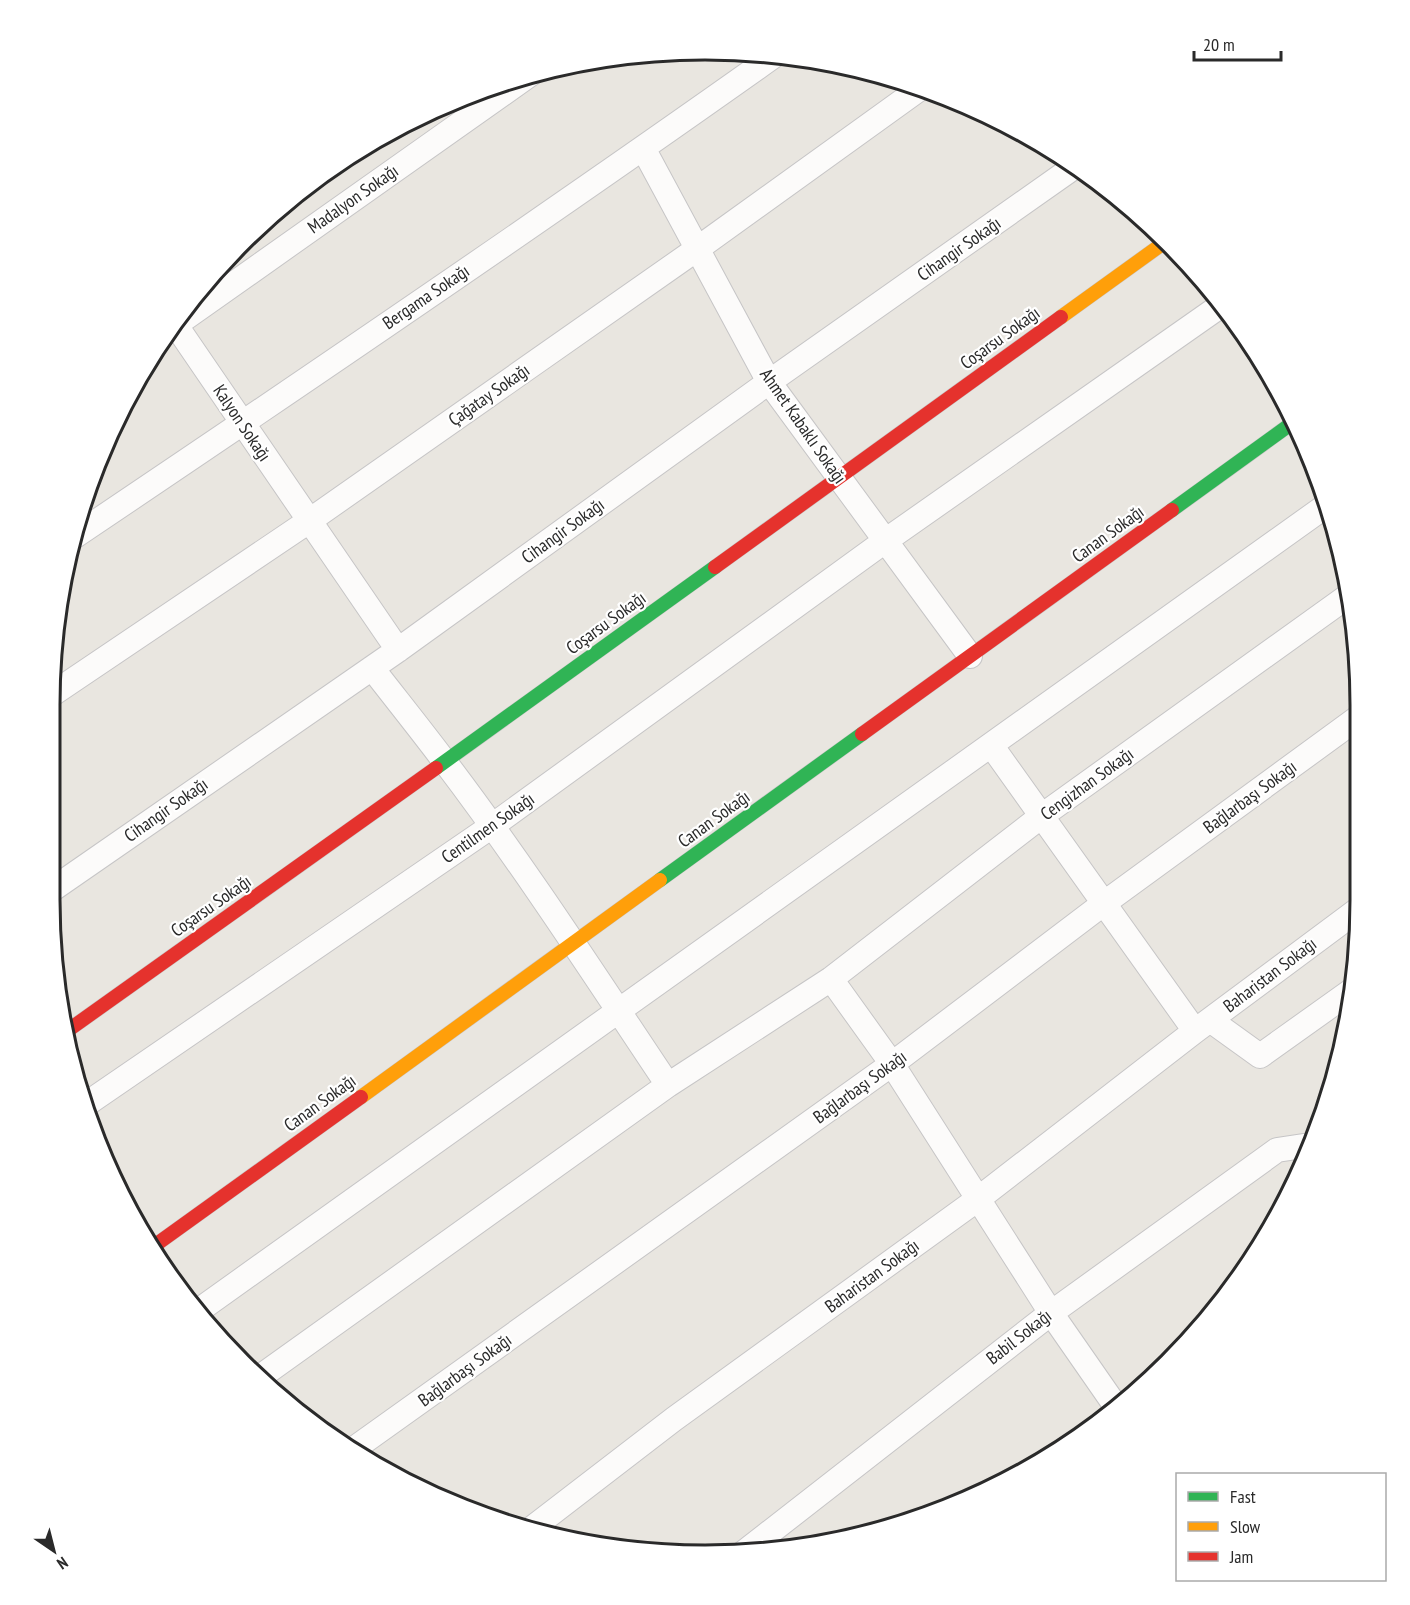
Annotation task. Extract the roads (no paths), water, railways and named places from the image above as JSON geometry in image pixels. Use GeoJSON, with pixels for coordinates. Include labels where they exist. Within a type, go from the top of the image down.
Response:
{"type":"FeatureCollection","features":[{"type":"Feature","properties":{"kind":"street","name":"Bergama Sokağı"},"geometry":{"type":"LineString","coordinates":[[85,530],[243,423],[764,63]]}},
{"type":"Feature","properties":{"kind":"street","name":"Madalyon Sokağı"},"geometry":{"type":"LineString","coordinates":[[193,313],[505,92]]}},
{"type":"Feature","properties":{"kind":"street","name":"Çağatay Sokağı"},"geometry":{"type":"LineString","coordinates":[[60,689],[309,521],[697,249],[912,94]]}},
{"type":"Feature","properties":{"kind":"street","name":"Ahmet Kabaklı Sokağı"},"geometry":{"type":"LineString","coordinates":[[643,148],[768,382],[970,656]]}},
{"type":"Feature","properties":{"kind":"street","name":"Cihangir Sokağı"},"geometry":{"type":"LineString","coordinates":[[60,884],[398,650],[768,382],[1067,172]]}},
{"type":"Feature","properties":{"kind":"street","name":"Coşarsu Sokağı"},"geometry":{"type":"LineString","coordinates":[[72,1027],[445,762],[1159,247]]}},
{"type":"Feature","properties":{"kind":"street","name":"Centilmen Sokağı"},"geometry":{"type":"LineString","coordinates":[[92,1100],[492,826],[885,541],[1215,310]]}},
{"type":"Feature","properties":{"kind":"street","name":"Kalyon Sokağı"},"geometry":{"type":"LineString","coordinates":[[180,332],[398,650]]}},
{"type":"Feature","properties":{"kind":"street","name":"Canan Sokağı"},"geometry":{"type":"LineString","coordinates":[[159,1242],[1286,427]]}},
{"type":"Feature","properties":{"kind":"street"},"geometry":{"type":"LineString","coordinates":[[204,1306],[1320,510]]}},
{"type":"Feature","properties":{"kind":"street","name":"Cengizhan Sokağı"},"geometry":{"type":"LineString","coordinates":[[266,1372],[668,1085],[831,979],[1043,815],[1341,601]]}},
{"type":"Feature","properties":{"kind":"street"},"geometry":{"type":"LineString","coordinates":[[372,668],[492,826],[668,1085]]}},
{"type":"Feature","properties":{"kind":"street","name":"Bağlarbaşı Sokağı"},"geometry":{"type":"LineString","coordinates":[[360,1444],[892,1064],[1103,904],[1350,724]]}},
{"type":"Feature","properties":{"kind":"street"},"geometry":{"type":"LineString","coordinates":[[991,744],[1043,815],[1103,904],[1203,1025]]}},
{"type":"Feature","properties":{"kind":"street","name":"Baharistan Sokağı"},"geometry":{"type":"LineString","coordinates":[[539,1523],[674,1419],[978,1199],[1203,1025],[1350,916]]}},
{"type":"Feature","properties":{"kind":"street"},"geometry":{"type":"LineString","coordinates":[[831,979],[892,1064],[1050,1313],[1112,1400]]}},
{"type":"Feature","properties":{"kind":"street","name":"Baharistan Sokağı"},"geometry":{"type":"LineString","coordinates":[[1203,1025],[1260,1056],[1342,997]]}},
{"type":"Feature","properties":{"kind":"street","name":"Babil Sokağı"},"geometry":{"type":"LineString","coordinates":[[756,1543],[1050,1313],[1277,1150],[1301,1146]]}}]}
